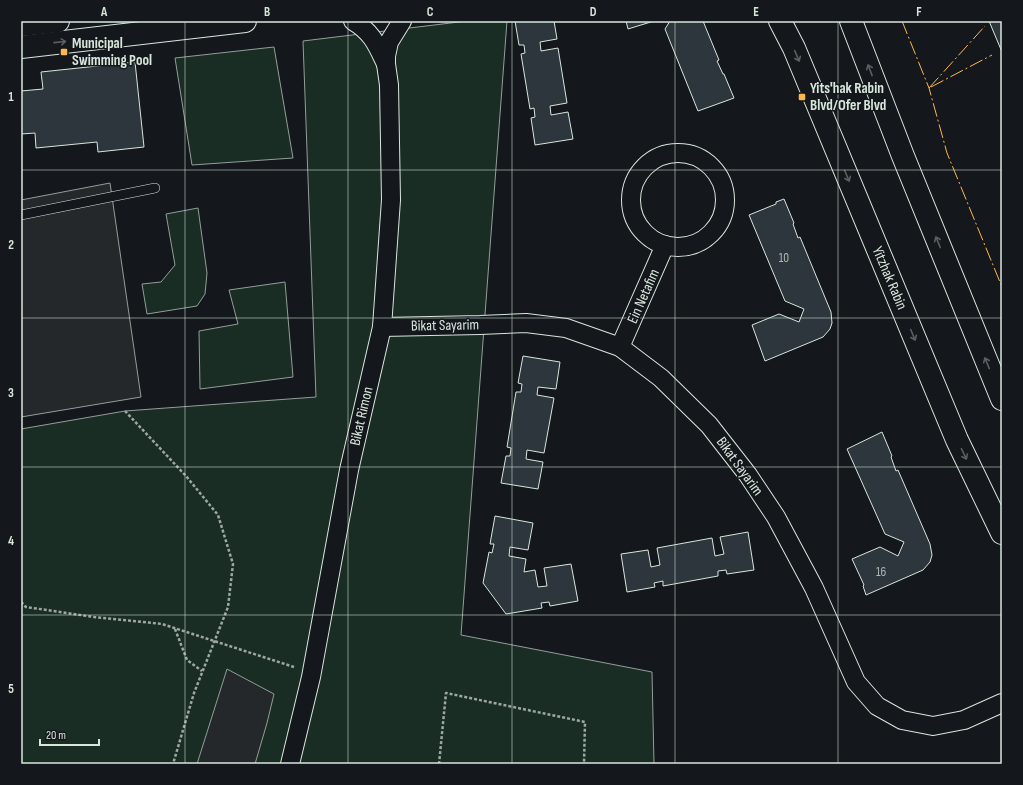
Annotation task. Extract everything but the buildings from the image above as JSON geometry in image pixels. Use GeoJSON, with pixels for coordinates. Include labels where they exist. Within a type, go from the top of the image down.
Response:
{"type":"FeatureCollection","features":[{"type":"Feature","properties":{"kind":"main road"},"geometry":{"type":"LineString","coordinates":[[21,25],[58,21]]}},
{"type":"Feature","properties":{"kind":"main road"},"geometry":{"type":"LineString","coordinates":[[21,47],[245,21]]}},
{"type":"Feature","properties":{"kind":"main road","name":"Yitzhak Rabin"},"geometry":{"type":"LineString","coordinates":[[780,21],[794,48],[957,440],[1002,533]]}},
{"type":"Feature","properties":{"kind":"main road"},"geometry":{"type":"LineString","coordinates":[[851,21],[903,156],[1002,399]]}},
{"type":"Feature","properties":{"kind":"street","name":"Bikat Rimon"},"geometry":{"type":"LineString","coordinates":[[352,21],[364,28],[372,37],[386,64]]}},
{"type":"Feature","properties":{"kind":"street","name":"Bikat Rimon"},"geometry":{"type":"LineString","coordinates":[[290,764],[311,676],[349,470],[382,327],[391,200],[388,85],[386,64],[389,42],[402,21]]}},
{"type":"Feature","properties":{"kind":"street"},"geometry":{"type":"LineString","coordinates":[[681,154],[696,157],[709,164],[719,177],[724,192],[725,208],[720,223],[710,235],[696,244],[681,248],[665,245],[651,239],[640,228],[633,215],[631,200],[634,185],[641,172],[652,162],[666,155],[681,154]]}},
{"type":"Feature","properties":{"kind":"street","name":"Ein Netafim"},"geometry":{"type":"LineString","coordinates":[[620,347],[665,245]]}},
{"type":"Feature","properties":{"kind":"street","name":"Bikat Sayarim"},"geometry":{"type":"LineString","coordinates":[[382,327],[480,325],[526,322],[566,328],[620,347],[661,378],[709,425],[748,476],[776,517],[814,588],[856,682],[877,706],[902,720],[933,726],[964,720],[1002,704]]}},
{"type":"Feature","properties":{"kind":"lane"},"geometry":{"type":"LineString","coordinates":[[21,215],[155,188]]}},
{"type":"Feature","properties":{"kind":"path"},"geometry":{"type":"LineString","coordinates":[[125,411],[186,476],[218,516],[233,564],[228,607],[194,693],[173,764]]}},
{"type":"Feature","properties":{"kind":"path"},"geometry":{"type":"LineString","coordinates":[[21,602],[26,607],[94,617],[162,624],[300,669]]}},
{"type":"Feature","properties":{"kind":"path"},"geometry":{"type":"LineString","coordinates":[[174,628],[187,660],[202,671]]}},
{"type":"Feature","properties":{"kind":"path"},"geometry":{"type":"LineString","coordinates":[[440,764],[446,692],[585,722],[584,764]]}},
{"type":"Feature","properties":{"kind":"green space"},"geometry":{"type":"Polygon","coordinates":[[[467,21],[507,21],[461,635],[652,672],[654,764],[21,764],[21,429],[125,411],[316,397],[303,41],[467,21]]]}},
{"type":"Feature","properties":{"kind":"green space"},"geometry":{"type":"Polygon","coordinates":[[[274,47],[293,158],[192,165],[175,58],[274,47]]]}},
{"type":"Feature","properties":{"kind":"green space"},"geometry":{"type":"Polygon","coordinates":[[[198,208],[207,273],[205,294],[197,306],[147,314],[142,284],[161,282],[175,265],[166,214],[198,208]]]}},
{"type":"Feature","properties":{"kind":"green space"},"geometry":{"type":"Polygon","coordinates":[[[285,282],[293,377],[200,389],[199,331],[238,324],[229,290],[285,282]]]}},
{"type":"Feature","properties":{"kind":"shaded area"},"geometry":{"type":"Polygon","coordinates":[[[110,183],[141,397],[21,417],[21,200],[110,183]]]}},
{"type":"Feature","properties":{"kind":"shaded area"},"geometry":{"type":"Polygon","coordinates":[[[227,669],[274,694],[255,764],[197,764],[227,669]]]}},
{"type":"Feature","properties":{"kind":"power"},"geometry":{"type":"LineString","coordinates":[[902,21],[929,88],[947,153],[1002,287]]}},
{"type":"Feature","properties":{"kind":"power"},"geometry":{"type":"LineString","coordinates":[[929,88],[985,26]]}},
{"type":"Feature","properties":{"kind":"power"},"geometry":{"type":"LineString","coordinates":[[931,87],[992,55]]}},
{"type":"Feature","properties":{"kind":"place","name":"Municipal Swimming Pool"},"geometry":{"type":"Point","coordinates":[64,52]}},
{"type":"Feature","properties":{"kind":"place","name":"Yits'hak Rabin Blvd/Ofer Blvd"},"geometry":{"type":"Point","coordinates":[802,97]}}]}
